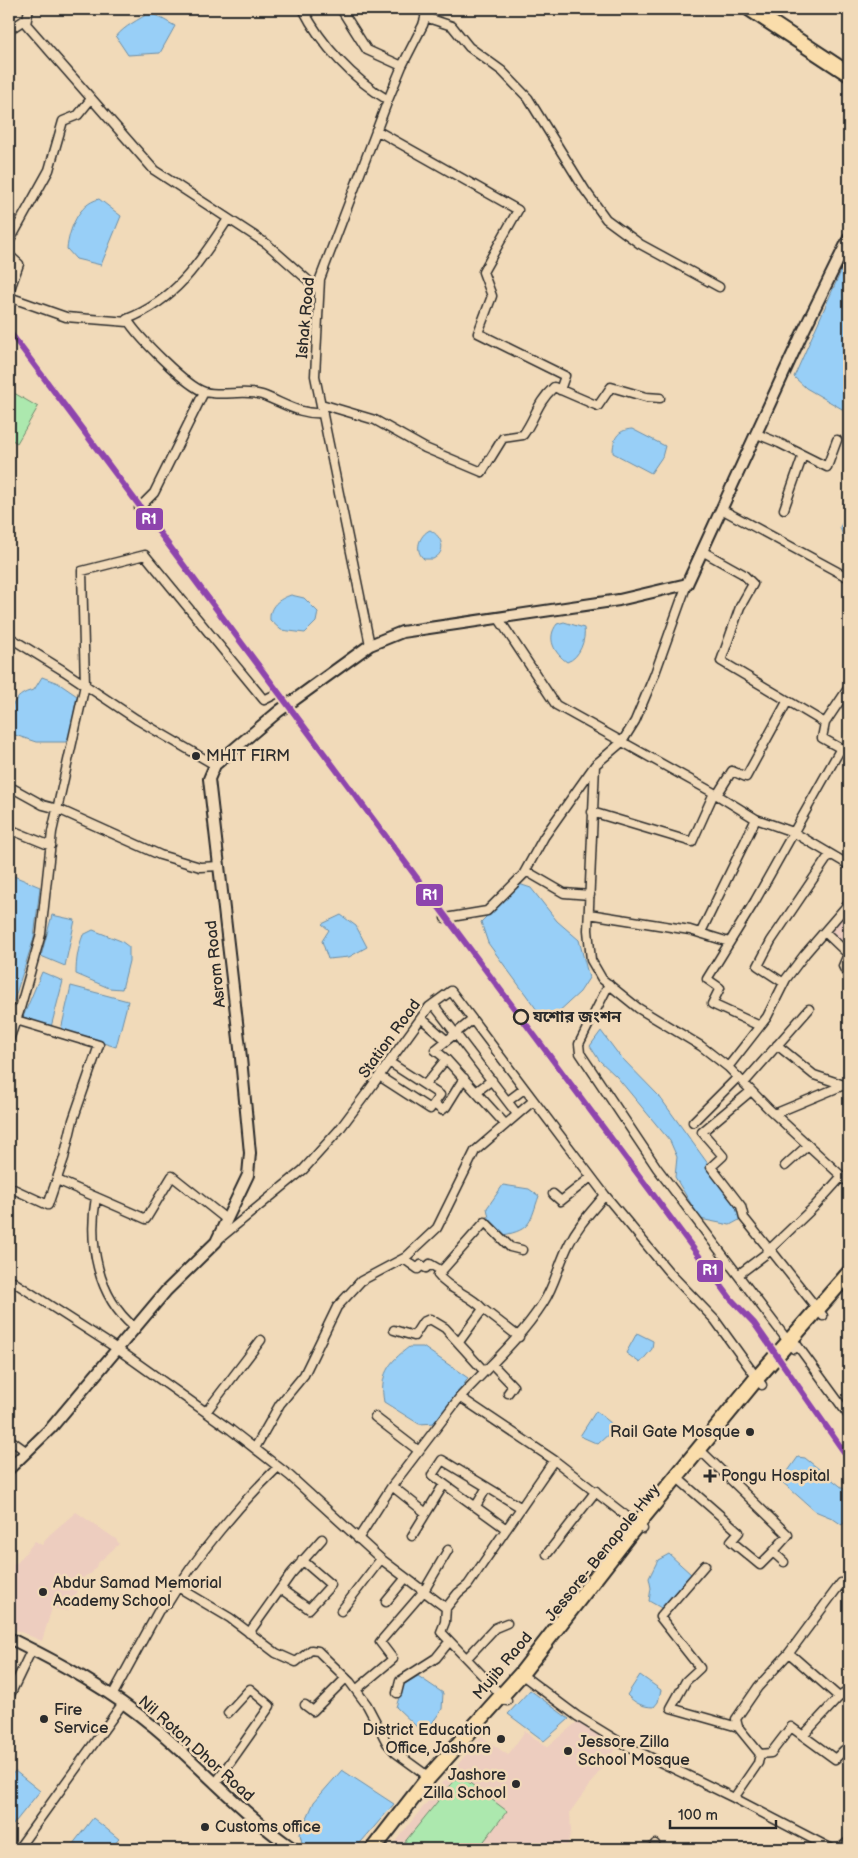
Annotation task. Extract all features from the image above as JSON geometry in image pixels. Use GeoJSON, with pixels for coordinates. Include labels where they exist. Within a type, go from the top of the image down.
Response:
{"type":"FeatureCollection","features":[{"type":"Feature","properties":{"kind":"highway"},"geometry":{"type":"LineString","coordinates":[[750,9],[849,74]]}},
{"type":"Feature","properties":{"kind":"highway"},"geometry":{"type":"LineString","coordinates":[[760,1382],[848,1282]]}},
{"type":"Feature","properties":{"kind":"highway","name":"Mujib Raod"},"geometry":{"type":"LineString","coordinates":[[505,1698],[640,1526],[760,1382],[770,1363],[793,1344]]}},
{"type":"Feature","properties":{"kind":"highway","name":"Jessore- Benapole Hwy"},"geometry":{"type":"LineString","coordinates":[[640,1526],[682,1482],[702,1452]]}},
{"type":"Feature","properties":{"kind":"highway"},"geometry":{"type":"LineString","coordinates":[[378,1845],[393,1832],[450,1759],[505,1698]]}},
{"type":"Feature","properties":{"kind":"highway"},"geometry":{"type":"LineString","coordinates":[[378,1845],[429,1777],[450,1759]]}},
{"type":"Feature","properties":{"kind":"street"},"geometry":{"type":"LineString","coordinates":[[29,9],[26,24],[154,170],[267,244],[320,290]]}},
{"type":"Feature","properties":{"kind":"street"},"geometry":{"type":"LineString","coordinates":[[303,9],[329,48],[341,61],[369,90],[388,100]]}},
{"type":"Feature","properties":{"kind":"street"},"geometry":{"type":"LineString","coordinates":[[341,9],[367,50],[402,66]]}},
{"type":"Feature","properties":{"kind":"street","name":"Ishak Road"},"geometry":{"type":"LineString","coordinates":[[370,645],[315,376],[320,279],[388,100],[428,9]]}},
{"type":"Feature","properties":{"kind":"street"},"geometry":{"type":"LineString","coordinates":[[425,17],[452,26],[469,47],[502,71],[528,98],[585,190],[606,219],[640,244],[719,287]]}},
{"type":"Feature","properties":{"kind":"street"},"geometry":{"type":"LineString","coordinates":[[9,30],[26,19]]}},
{"type":"Feature","properties":{"kind":"street"},"geometry":{"type":"LineString","coordinates":[[9,242],[49,170],[63,121],[78,115],[92,99]]}},
{"type":"Feature","properties":{"kind":"street"},"geometry":{"type":"LineString","coordinates":[[376,130],[518,210],[483,272],[492,296],[478,333],[565,376],[560,390]]}},
{"type":"Feature","properties":{"kind":"street"},"geometry":{"type":"LineString","coordinates":[[128,322],[127,319],[143,313],[179,287],[228,219]]}},
{"type":"Feature","properties":{"kind":"street"},"geometry":{"type":"LineString","coordinates":[[445,918],[487,911],[526,871],[544,837],[595,765],[622,742],[635,721],[654,676],[687,584],[800,338],[849,238]]}},
{"type":"Feature","properties":{"kind":"street"},"geometry":{"type":"LineString","coordinates":[[9,255],[20,264],[9,292]]}},
{"type":"Feature","properties":{"kind":"street"},"geometry":{"type":"LineString","coordinates":[[9,297],[66,316],[128,322],[177,375],[204,392],[260,394],[292,410],[309,414],[323,413]]}},
{"type":"Feature","properties":{"kind":"street"},"geometry":{"type":"LineString","coordinates":[[321,404],[375,420],[425,448],[482,472],[503,438],[523,435],[532,422],[541,400],[554,387],[598,406],[611,387],[646,397],[660,398]]}},
{"type":"Feature","properties":{"kind":"street"},"geometry":{"type":"LineString","coordinates":[[139,508],[154,493],[204,392]]}},
{"type":"Feature","properties":{"kind":"street"},"geometry":{"type":"LineString","coordinates":[[757,434],[827,467],[837,440]]}},
{"type":"Feature","properties":{"kind":"street"},"geometry":{"type":"LineString","coordinates":[[784,509],[803,455]]}},
{"type":"Feature","properties":{"kind":"street"},"geometry":{"type":"LineString","coordinates":[[722,510],[849,578]]}},
{"type":"Feature","properties":{"kind":"street"},"geometry":{"type":"LineString","coordinates":[[702,551],[743,574],[753,584],[740,608],[720,661],[824,723]]}},
{"type":"Feature","properties":{"kind":"street"},"geometry":{"type":"LineString","coordinates":[[9,1040],[41,934],[51,846],[85,685],[82,571],[145,555],[264,700],[274,695]]}},
{"type":"Feature","properties":{"kind":"street"},"geometry":{"type":"LineString","coordinates":[[9,637],[136,720],[215,765],[282,708],[370,645],[402,632],[619,600],[687,584]]}},
{"type":"Feature","properties":{"kind":"street"},"geometry":{"type":"LineString","coordinates":[[500,618],[556,705],[716,794],[756,819],[793,832],[849,865]]}},
{"type":"Feature","properties":{"kind":"street"},"geometry":{"type":"LineString","coordinates":[[760,1026],[712,1004],[720,988],[707,979],[755,901],[793,832],[847,750],[822,738],[824,723],[849,687]]}},
{"type":"Feature","properties":{"kind":"street"},"geometry":{"type":"LineString","coordinates":[[592,812],[692,842],[716,794],[732,772],[746,776],[787,702]]}},
{"type":"Feature","properties":{"kind":"street","name":"Asrom Road"},"geometry":{"type":"LineString","coordinates":[[215,765],[209,779],[250,1153],[248,1175],[216,1242]]}},
{"type":"Feature","properties":{"kind":"street"},"geometry":{"type":"LineString","coordinates":[[595,765],[589,914],[591,960],[602,979],[638,1008],[700,1046],[728,1066],[774,1114],[849,1183]]}},
{"type":"Feature","properties":{"kind":"street"},"geometry":{"type":"LineString","coordinates":[[14,789],[43,805],[58,809],[160,855],[200,867],[220,866]]}},
{"type":"Feature","properties":{"kind":"street"},"geometry":{"type":"LineString","coordinates":[[701,932],[756,819]]}},
{"type":"Feature","properties":{"kind":"street"},"geometry":{"type":"LineString","coordinates":[[9,829],[51,846]]}},
{"type":"Feature","properties":{"kind":"street"},"geometry":{"type":"LineString","coordinates":[[784,983],[758,966],[771,941],[830,854]]}},
{"type":"Feature","properties":{"kind":"street"},"geometry":{"type":"LineString","coordinates":[[526,871],[564,893],[590,895]]}},
{"type":"Feature","properties":{"kind":"street"},"geometry":{"type":"LineString","coordinates":[[728,1066],[767,1017],[784,983],[805,954],[849,903]]}},
{"type":"Feature","properties":{"kind":"street"},"geometry":{"type":"LineString","coordinates":[[589,914],[701,932],[729,942]]}},
{"type":"Feature","properties":{"kind":"street"},"geometry":{"type":"LineString","coordinates":[[825,932],[848,954],[844,966],[849,978]]}},
{"type":"Feature","properties":{"kind":"street"},"geometry":{"type":"LineString","coordinates":[[609,984],[580,1044],[580,1053],[657,1168],[849,1416]]}},
{"type":"Feature","properties":{"kind":"street","name":"Station Road"},"geometry":{"type":"LineString","coordinates":[[216,1242],[303,1170],[339,1130],[421,1018],[433,1004],[450,992],[605,1195],[668,1271],[715,1320],[760,1382]]}},
{"type":"Feature","properties":{"kind":"street"},"geometry":{"type":"LineString","coordinates":[[433,1004],[517,1114]]}},
{"type":"Feature","properties":{"kind":"street"},"geometry":{"type":"LineString","coordinates":[[9,1008],[17,1016],[99,1045],[73,1120],[57,1180],[48,1205],[9,1186]]}},
{"type":"Feature","properties":{"kind":"street"},"geometry":{"type":"LineString","coordinates":[[693,1122],[777,1045],[809,1009]]}},
{"type":"Feature","properties":{"kind":"street"},"geometry":{"type":"LineString","coordinates":[[421,1018],[446,1040]]}},
{"type":"Feature","properties":{"kind":"street"},"geometry":{"type":"LineString","coordinates":[[472,1020],[435,1050],[464,1078],[505,1124]]}},
{"type":"Feature","properties":{"kind":"street"},"geometry":{"type":"LineString","coordinates":[[849,1038],[849,1045]]}},
{"type":"Feature","properties":{"kind":"street"},"geometry":{"type":"LineString","coordinates":[[777,1045],[814,1075],[846,1087]]}},
{"type":"Feature","properties":{"kind":"street"},"geometry":{"type":"LineString","coordinates":[[425,1085],[446,1059]]}},
{"type":"Feature","properties":{"kind":"street"},"geometry":{"type":"LineString","coordinates":[[379,1076],[430,1108],[434,1104],[440,1095],[389,1062]]}},
{"type":"Feature","properties":{"kind":"street"},"geometry":{"type":"LineString","coordinates":[[434,1104],[442,1110],[446,1107],[464,1078]]}},
{"type":"Feature","properties":{"kind":"street"},"geometry":{"type":"LineString","coordinates":[[476,1092],[492,1080]]}},
{"type":"Feature","properties":{"kind":"street"},"geometry":{"type":"LineString","coordinates":[[774,1114],[846,1087]]}},
{"type":"Feature","properties":{"kind":"street"},"geometry":{"type":"LineString","coordinates":[[508,1101],[524,1089]]}},
{"type":"Feature","properties":{"kind":"street"},"geometry":{"type":"LineString","coordinates":[[738,1275],[767,1253],[768,1248],[744,1218],[741,1206],[711,1167],[723,1156],[702,1132],[751,1091]]}},
{"type":"Feature","properties":{"kind":"street"},"geometry":{"type":"LineString","coordinates":[[255,1448],[280,1404],[304,1375],[337,1307],[343,1299],[361,1281],[404,1259],[437,1228],[475,1151],[533,1101]]}},
{"type":"Feature","properties":{"kind":"street"},"geometry":{"type":"LineString","coordinates":[[785,1166],[808,1145]]}},
{"type":"Feature","properties":{"kind":"street"},"geometry":{"type":"LineString","coordinates":[[57,1180],[146,1219],[172,1176],[226,1218]]}},
{"type":"Feature","properties":{"kind":"street"},"geometry":{"type":"LineString","coordinates":[[820,1313],[770,1249],[814,1207],[842,1176]]}},
{"type":"Feature","properties":{"kind":"street"},"geometry":{"type":"LineString","coordinates":[[553,1194],[561,1201],[591,1177]]}},
{"type":"Feature","properties":{"kind":"street"},"geometry":{"type":"LineString","coordinates":[[358,1539],[392,1486],[460,1397],[519,1337],[544,1301],[568,1245],[578,1227],[605,1195]]}},
{"type":"Feature","properties":{"kind":"street"},"geometry":{"type":"LineString","coordinates":[[96,1197],[93,1215],[94,1236],[106,1293],[120,1315],[134,1327]]}},
{"type":"Feature","properties":{"kind":"street"},"geometry":{"type":"LineString","coordinates":[[519,1337],[483,1309],[475,1299],[445,1285],[438,1275],[485,1222],[510,1246],[522,1250]]}},
{"type":"Feature","properties":{"kind":"street"},"geometry":{"type":"LineString","coordinates":[[9,1470],[51,1428],[116,1348],[166,1291],[216,1242]]}},
{"type":"Feature","properties":{"kind":"street"},"geometry":{"type":"LineString","coordinates":[[404,1259],[418,1269],[421,1265],[426,1268],[430,1264],[442,1270]]}},
{"type":"Feature","properties":{"kind":"street"},"geometry":{"type":"LineString","coordinates":[[9,1279],[116,1348],[255,1448],[381,1559],[446,1608]]}},
{"type":"Feature","properties":{"kind":"street"},"geometry":{"type":"LineString","coordinates":[[459,1342],[483,1309]]}},
{"type":"Feature","properties":{"kind":"street"},"geometry":{"type":"LineString","coordinates":[[394,1330],[414,1336],[418,1334],[422,1322],[430,1320],[445,1328],[484,1372]]}},
{"type":"Feature","properties":{"kind":"street"},"geometry":{"type":"LineString","coordinates":[[206,1412],[261,1340]]}},
{"type":"Feature","properties":{"kind":"street"},"geometry":{"type":"LineString","coordinates":[[492,1364],[513,1386],[508,1393]]}},
{"type":"Feature","properties":{"kind":"street"},"geometry":{"type":"LineString","coordinates":[[460,1397],[554,1460],[640,1526]]}},
{"type":"Feature","properties":{"kind":"street"},"geometry":{"type":"LineString","coordinates":[[375,1417],[419,1451]]}},
{"type":"Feature","properties":{"kind":"street"},"geometry":{"type":"LineString","coordinates":[[9,1439],[27,1452]]}},
{"type":"Feature","properties":{"kind":"street"},"geometry":{"type":"LineString","coordinates":[[682,1482],[739,1532],[731,1542],[760,1566],[788,1535],[702,1452]]}},
{"type":"Feature","properties":{"kind":"street"},"geometry":{"type":"LineString","coordinates":[[506,1528],[432,1475],[442,1460],[520,1507]]}},
{"type":"Feature","properties":{"kind":"street"},"geometry":{"type":"LineString","coordinates":[[505,1698],[441,1632],[445,1622],[446,1608],[468,1584],[554,1460]]}},
{"type":"Feature","properties":{"kind":"street"},"geometry":{"type":"LineString","coordinates":[[112,1696],[159,1610],[168,1603],[178,1587],[257,1487],[278,1467]]}},
{"type":"Feature","properties":{"kind":"street"},"geometry":{"type":"LineString","coordinates":[[412,1536],[444,1484]]}},
{"type":"Feature","properties":{"kind":"street"},"geometry":{"type":"LineString","coordinates":[[392,1486],[426,1513]]}},
{"type":"Feature","properties":{"kind":"street"},"geometry":{"type":"LineString","coordinates":[[476,1506],[487,1488]]}},
{"type":"Feature","properties":{"kind":"street"},"geometry":{"type":"LineString","coordinates":[[547,1554],[596,1491]]}},
{"type":"Feature","properties":{"kind":"street"},"geometry":{"type":"LineString","coordinates":[[249,1632],[302,1560],[322,1539]]}},
{"type":"Feature","properties":{"kind":"street"},"geometry":{"type":"LineString","coordinates":[[356,1690],[393,1659],[380,1642],[424,1591],[448,1550]]}},
{"type":"Feature","properties":{"kind":"street"},"geometry":{"type":"LineString","coordinates":[[773,1552],[784,1562]]}},
{"type":"Feature","properties":{"kind":"street"},"geometry":{"type":"LineString","coordinates":[[341,1611],[381,1559]]}},
{"type":"Feature","properties":{"kind":"street"},"geometry":{"type":"LineString","coordinates":[[281,1589],[309,1609],[331,1585],[302,1560]]}},
{"type":"Feature","properties":{"kind":"street"},"geometry":{"type":"LineString","coordinates":[[705,1565],[660,1616],[700,1668],[686,1681],[671,1708],[738,1727]]}},
{"type":"Feature","properties":{"kind":"street"},"geometry":{"type":"LineString","coordinates":[[386,1602],[404,1580]]}},
{"type":"Feature","properties":{"kind":"street"},"geometry":{"type":"LineString","coordinates":[[760,1754],[738,1727],[736,1719],[748,1701],[789,1653],[841,1583],[849,1590]]}},
{"type":"Feature","properties":{"kind":"street"},"geometry":{"type":"LineString","coordinates":[[178,1587],[230,1618],[276,1653],[296,1662],[311,1650],[318,1651],[356,1690],[379,1724],[387,1743],[396,1753],[429,1777]]}},
{"type":"Feature","properties":{"kind":"street"},"geometry":{"type":"LineString","coordinates":[[467,1658],[495,1628],[507,1623]]}},
{"type":"Feature","properties":{"kind":"street"},"geometry":{"type":"LineString","coordinates":[[9,1638],[64,1665],[123,1703]]}},
{"type":"Feature","properties":{"kind":"street"},"geometry":{"type":"LineString","coordinates":[[397,1693],[400,1681],[436,1658],[449,1642]]}},
{"type":"Feature","properties":{"kind":"street"},"geometry":{"type":"LineString","coordinates":[[9,1697],[32,1649]]}},
{"type":"Feature","properties":{"kind":"street"},"geometry":{"type":"LineString","coordinates":[[789,1653],[839,1696]]}},
{"type":"Feature","properties":{"kind":"street"},"geometry":{"type":"LineString","coordinates":[[524,1676],[605,1734],[832,1849]]}},
{"type":"Feature","properties":{"kind":"street"},"geometry":{"type":"LineString","coordinates":[[305,1705],[313,1712],[346,1678]]}},
{"type":"Feature","properties":{"kind":"street"},"geometry":{"type":"LineString","coordinates":[[215,1784],[270,1706],[250,1689],[228,1713]]}},
{"type":"Feature","properties":{"kind":"street"},"geometry":{"type":"LineString","coordinates":[[803,1736],[839,1696],[849,1690]]}},
{"type":"Feature","properties":{"kind":"street","name":"Nil Roton Dhor Road"},"geometry":{"type":"LineString","coordinates":[[21,1848],[123,1703],[153,1726],[248,1815],[294,1849]]}},
{"type":"Feature","properties":{"kind":"street"},"geometry":{"type":"LineString","coordinates":[[760,1754],[772,1753],[791,1727],[835,1759],[844,1750]]}},
{"type":"Feature","properties":{"kind":"street"},"geometry":{"type":"LineString","coordinates":[[734,1798],[758,1763],[760,1754]]}},
{"type":"Feature","properties":{"kind":"street"},"geometry":{"type":"LineString","coordinates":[[840,1849],[849,1841]]}},
{"type":"Feature","properties":{"kind":"shaded area"},"geometry":{"type":"Polygon","coordinates":[[[849,907],[849,951],[827,934],[849,907]]]}},
{"type":"Feature","properties":{"kind":"shaded area","name":"Abdur Samad Memorial Academy School"},"geometry":{"type":"Polygon","coordinates":[[[76,1512],[116,1539],[119,1544],[99,1562],[92,1573],[85,1576],[68,1611],[52,1608],[42,1641],[9,1627],[9,1567],[18,1562],[35,1541],[42,1545],[49,1535],[76,1512]]]}},
{"type":"Feature","properties":{"kind":"shaded area","name":"Jashore Zilla School"},"geometry":{"type":"Polygon","coordinates":[[[577,1722],[617,1747],[570,1812],[571,1832],[566,1849],[389,1849],[481,1736],[508,1755],[525,1731],[547,1747],[577,1722]]]}},
{"type":"Feature","properties":{"kind":"green space"},"geometry":{"type":"Polygon","coordinates":[[[9,390],[38,407],[17,443],[9,438],[9,390]]]}},
{"type":"Feature","properties":{"kind":"green space"},"geometry":{"type":"Polygon","coordinates":[[[459,1775],[507,1811],[478,1849],[399,1849],[459,1775]]]}},
{"type":"Feature","properties":{"kind":"water"},"geometry":{"type":"Polygon","coordinates":[[[150,12],[175,26],[160,53],[128,55],[116,37],[127,26],[150,12]]]}},
{"type":"Feature","properties":{"kind":"water"},"geometry":{"type":"Polygon","coordinates":[[[99,199],[121,216],[101,265],[76,259],[67,249],[72,226],[80,212],[85,206],[99,199]]]}},
{"type":"Feature","properties":{"kind":"water"},"geometry":{"type":"Polygon","coordinates":[[[849,253],[849,413],[806,388],[794,377],[849,253]]]}},
{"type":"Feature","properties":{"kind":"water"},"geometry":{"type":"Polygon","coordinates":[[[632,429],[665,446],[662,457],[651,473],[613,453],[614,443],[619,433],[632,429]]]}},
{"type":"Feature","properties":{"kind":"water"},"geometry":{"type":"Polygon","coordinates":[[[849,511],[849,543],[844,539],[840,527],[849,511]]]}},
{"type":"Feature","properties":{"kind":"water"},"geometry":{"type":"Polygon","coordinates":[[[430,530],[438,536],[442,549],[433,559],[424,559],[419,552],[419,543],[426,532],[430,530]]]}},
{"type":"Feature","properties":{"kind":"water"},"geometry":{"type":"Polygon","coordinates":[[[291,595],[304,598],[318,612],[316,622],[305,633],[281,630],[270,620],[273,607],[291,595]]]}},
{"type":"Feature","properties":{"kind":"water"},"geometry":{"type":"Polygon","coordinates":[[[564,622],[584,628],[583,643],[579,652],[572,660],[567,662],[555,650],[552,640],[557,624],[564,622]]]}},
{"type":"Feature","properties":{"kind":"water"},"geometry":{"type":"Polygon","coordinates":[[[42,677],[58,683],[77,696],[70,735],[66,742],[36,742],[9,733],[9,718],[12,706],[21,696],[34,690],[42,677]]]}},
{"type":"Feature","properties":{"kind":"water"},"geometry":{"type":"Polygon","coordinates":[[[9,874],[40,887],[34,938],[13,1003],[9,1001],[9,874]]]}},
{"type":"Feature","properties":{"kind":"water"},"geometry":{"type":"Polygon","coordinates":[[[519,884],[531,888],[557,921],[579,940],[589,978],[580,992],[556,1014],[540,1014],[488,943],[481,922],[519,884]]]}},
{"type":"Feature","properties":{"kind":"water"},"geometry":{"type":"Polygon","coordinates":[[[52,915],[75,920],[65,966],[41,956],[52,915]]]}},
{"type":"Feature","properties":{"kind":"water"},"geometry":{"type":"Polygon","coordinates":[[[341,915],[356,926],[367,947],[349,957],[328,959],[322,941],[329,930],[322,924],[341,915]]]}},
{"type":"Feature","properties":{"kind":"water"},"geometry":{"type":"Polygon","coordinates":[[[93,930],[121,941],[129,947],[129,961],[122,989],[109,988],[76,974],[76,964],[83,935],[93,930]]]}},
{"type":"Feature","properties":{"kind":"water"},"geometry":{"type":"Polygon","coordinates":[[[42,972],[63,981],[51,1027],[23,1017],[42,972]]]}},
{"type":"Feature","properties":{"kind":"water"},"geometry":{"type":"Polygon","coordinates":[[[71,986],[128,1001],[116,1047],[61,1030],[71,986]]]}},
{"type":"Feature","properties":{"kind":"water"},"geometry":{"type":"Polygon","coordinates":[[[601,1031],[619,1055],[659,1096],[711,1168],[722,1188],[736,1202],[741,1219],[730,1225],[700,1219],[675,1177],[677,1157],[670,1141],[617,1077],[599,1060],[590,1046],[601,1031]]]}},
{"type":"Feature","properties":{"kind":"water"},"geometry":{"type":"Polygon","coordinates":[[[503,1185],[529,1189],[539,1196],[531,1218],[525,1227],[513,1233],[503,1235],[490,1223],[487,1208],[503,1185]]]}},
{"type":"Feature","properties":{"kind":"water"},"geometry":{"type":"Polygon","coordinates":[[[637,1333],[653,1341],[652,1349],[640,1363],[626,1353],[637,1333]]]}},
{"type":"Feature","properties":{"kind":"water"},"geometry":{"type":"Polygon","coordinates":[[[409,1347],[423,1347],[468,1378],[453,1402],[436,1423],[419,1424],[384,1402],[383,1384],[387,1370],[409,1347]]]}},
{"type":"Feature","properties":{"kind":"water"},"geometry":{"type":"Polygon","coordinates":[[[596,1411],[611,1423],[612,1431],[598,1444],[580,1436],[596,1411]]]}},
{"type":"Feature","properties":{"kind":"water"},"geometry":{"type":"Polygon","coordinates":[[[798,1457],[805,1458],[849,1493],[849,1517],[842,1525],[832,1518],[815,1511],[781,1481],[798,1457]]]}},
{"type":"Feature","properties":{"kind":"water"},"geometry":{"type":"Polygon","coordinates":[[[669,1554],[692,1575],[663,1609],[649,1601],[651,1588],[649,1578],[658,1560],[669,1554]]]}},
{"type":"Feature","properties":{"kind":"water"},"geometry":{"type":"Polygon","coordinates":[[[640,1675],[661,1690],[658,1702],[654,1707],[639,1704],[627,1695],[640,1675]]]}},
{"type":"Feature","properties":{"kind":"water"},"geometry":{"type":"Polygon","coordinates":[[[418,1676],[443,1693],[442,1709],[428,1729],[417,1727],[396,1707],[403,1685],[418,1676]]]}},
{"type":"Feature","properties":{"kind":"water"},"geometry":{"type":"Polygon","coordinates":[[[530,1690],[569,1719],[544,1741],[508,1714],[530,1690]]]}},
{"type":"Feature","properties":{"kind":"water"},"geometry":{"type":"Polygon","coordinates":[[[342,1770],[394,1804],[355,1849],[313,1849],[302,1843],[300,1834],[314,1802],[342,1770]]]}},
{"type":"Feature","properties":{"kind":"water"},"geometry":{"type":"Polygon","coordinates":[[[15,1771],[40,1791],[12,1826],[9,1823],[9,1779],[15,1771]]]}},
{"type":"Feature","properties":{"kind":"water"},"geometry":{"type":"Polygon","coordinates":[[[93,1818],[119,1839],[110,1849],[69,1849],[93,1818]]]}},
{"type":"Feature","properties":{"kind":"transit line","name":"R1"},"geometry":{"type":"LineString","coordinates":[[9,331],[731,1299],[754,1323],[849,1459]]}},
{"type":"Feature","properties":{"kind":"place","name":"MHIT FIRM"},"geometry":{"type":"Point","coordinates":[196,756]}},
{"type":"Feature","properties":{"kind":"place","name":"যশোর জংশন"},"geometry":{"type":"Point","coordinates":[521,1017]}},
{"type":"Feature","properties":{"kind":"place","name":"Rail Gate Mosque"},"geometry":{"type":"Point","coordinates":[750,1432]}},
{"type":"Feature","properties":{"kind":"place","name":"Pongu Hospital"},"geometry":{"type":"Point","coordinates":[710,1476]}},
{"type":"Feature","properties":{"kind":"place","name":"Abdur Samad Memorial Academy School"},"geometry":{"type":"Point","coordinates":[43,1592]}},
{"type":"Feature","properties":{"kind":"place","name":"Fire Service"},"geometry":{"type":"Point","coordinates":[44,1719]}},
{"type":"Feature","properties":{"kind":"place","name":"District Education Office, Jashore"},"geometry":{"type":"Point","coordinates":[501,1739]}},
{"type":"Feature","properties":{"kind":"place","name":"Jessore Zilla School Mosque"},"geometry":{"type":"Point","coordinates":[568,1751]}},
{"type":"Feature","properties":{"kind":"place","name":"Jashore Zilla School"},"geometry":{"type":"Point","coordinates":[516,1784]}},
{"type":"Feature","properties":{"kind":"place","name":"Customs office"},"geometry":{"type":"Point","coordinates":[205,1827]}}]}
